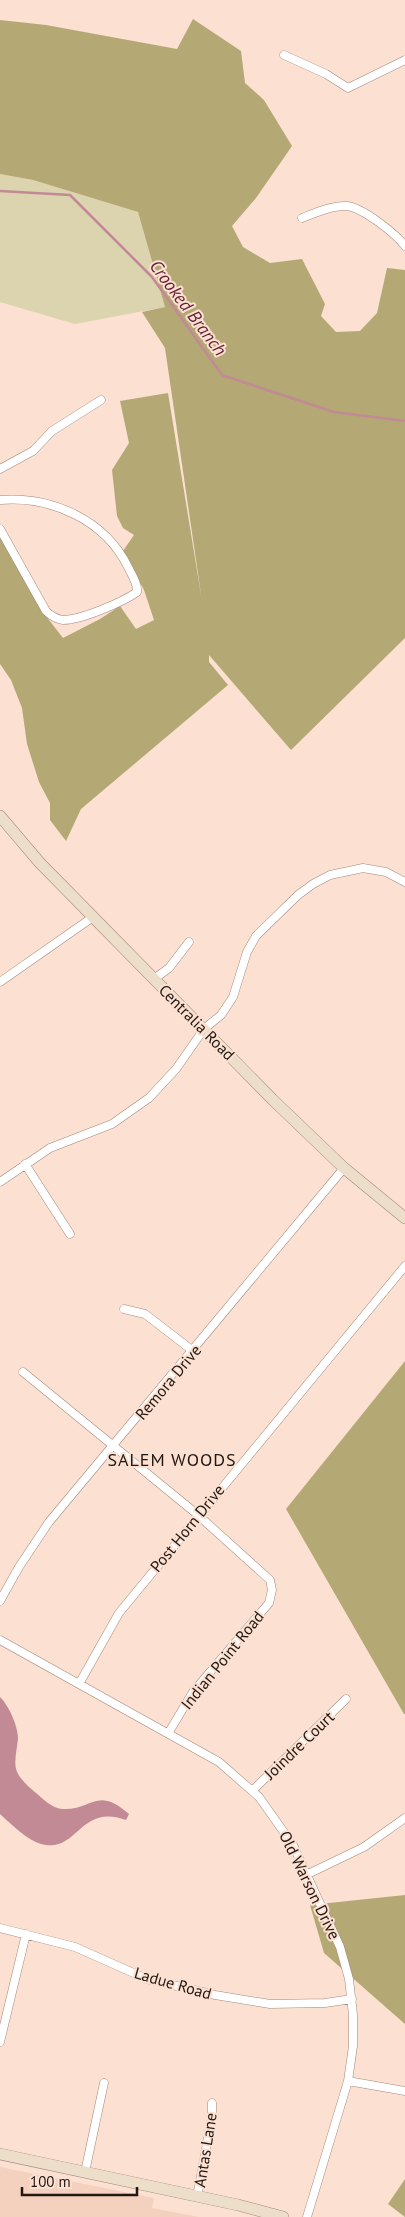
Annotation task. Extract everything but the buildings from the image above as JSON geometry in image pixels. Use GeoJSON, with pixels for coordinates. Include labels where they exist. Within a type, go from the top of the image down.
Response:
{"type":"FeatureCollection","features":[{"type":"Feature","properties":{"kind":"main road","name":"Centralia Road"},"geometry":{"type":"LineString","coordinates":[[0,816],[40,863],[344,1168],[405,1218]]}},
{"type":"Feature","properties":{"kind":"main road"},"geometry":{"type":"LineString","coordinates":[[0,2154],[283,2217]]}},
{"type":"Feature","properties":{"kind":"street"},"geometry":{"type":"LineString","coordinates":[[284,55],[326,74],[348,88],[405,60]]}},
{"type":"Feature","properties":{"kind":"street"},"geometry":{"type":"LineString","coordinates":[[302,218],[336,207],[350,207],[385,227],[405,246]]}},
{"type":"Feature","properties":{"kind":"street"},"geometry":{"type":"LineString","coordinates":[[0,469],[33,451],[52,431],[101,400]]}},
{"type":"Feature","properties":{"kind":"street"},"geometry":{"type":"LineString","coordinates":[[0,500],[38,502],[59,508],[87,520],[118,548],[136,583],[137,592],[91,613],[69,619],[56,618],[46,611],[0,529]]}},
{"type":"Feature","properties":{"kind":"street"},"geometry":{"type":"LineString","coordinates":[[0,1182],[50,1148],[112,1124],[138,1108],[162,1086],[204,1029],[221,1014],[233,997],[247,952],[256,936],[298,895],[330,875],[364,868],[386,872],[405,882]]}},
{"type":"Feature","properties":{"kind":"street"},"geometry":{"type":"LineString","coordinates":[[0,982],[93,917]]}},
{"type":"Feature","properties":{"kind":"street"},"geometry":{"type":"LineString","coordinates":[[154,979],[169,968],[189,942]]}},
{"type":"Feature","properties":{"kind":"street"},"geometry":{"type":"LineString","coordinates":[[25,1164],[70,1234]]}},
{"type":"Feature","properties":{"kind":"street","name":"Remora Drive"},"geometry":{"type":"LineString","coordinates":[[0,1601],[18,1567],[49,1522],[344,1168]]}},
{"type":"Feature","properties":{"kind":"street","name":"Post Horn Drive"},"geometry":{"type":"LineString","coordinates":[[79,1684],[119,1613],[405,1266]]}},
{"type":"Feature","properties":{"kind":"street"},"geometry":{"type":"LineString","coordinates":[[124,1309],[145,1314],[193,1351]]}},
{"type":"Feature","properties":{"kind":"street"},"geometry":{"type":"LineString","coordinates":[[23,1372],[198,1515]]}},
{"type":"Feature","properties":{"kind":"street","name":"Indian Point Road"},"geometry":{"type":"LineString","coordinates":[[169,1732],[193,1692],[268,1603],[272,1586],[266,1575],[198,1515]]}},
{"type":"Feature","properties":{"kind":"street","name":"Old Warson Drive"},"geometry":{"type":"LineString","coordinates":[[0,1640],[169,1732],[219,1762],[253,1790],[282,1827],[308,1874],[340,1947],[352,1999],[353,2046],[348,2081],[307,2217]]}},
{"type":"Feature","properties":{"kind":"street","name":"Joindre Court"},"geometry":{"type":"LineString","coordinates":[[253,1790],[346,1699]]}},
{"type":"Feature","properties":{"kind":"street"},"geometry":{"type":"LineString","coordinates":[[308,1874],[364,1847],[405,1818]]}},
{"type":"Feature","properties":{"kind":"street","name":"Ladue Road"},"geometry":{"type":"LineString","coordinates":[[0,1928],[75,1947],[147,1979],[215,1996],[270,2004],[297,2004],[352,1999]]}},
{"type":"Feature","properties":{"kind":"street"},"geometry":{"type":"LineString","coordinates":[[0,2042],[26,1934]]}},
{"type":"Feature","properties":{"kind":"street"},"geometry":{"type":"LineString","coordinates":[[348,2081],[405,2091]]}},
{"type":"Feature","properties":{"kind":"street"},"geometry":{"type":"LineString","coordinates":[[85,2172],[104,2083]]}},
{"type":"Feature","properties":{"kind":"street","name":"Antas Lane"},"geometry":{"type":"LineString","coordinates":[[197,2197],[212,2117],[212,2103]]}},
{"type":"Feature","properties":{"kind":"shaded area"},"geometry":{"type":"Polygon","coordinates":[[[193,19],[241,51],[245,83],[264,100],[292,146],[256,198],[232,226],[243,247],[270,263],[302,259],[325,304],[321,316],[336,332],[360,331],[377,313],[387,268],[405,270],[405,638],[291,750],[209,655],[209,662],[228,685],[81,809],[66,841],[50,820],[50,803],[39,782],[27,744],[22,708],[11,680],[0,664],[0,537],[49,620],[63,638],[100,619],[120,606],[136,629],[154,620],[144,590],[123,551],[134,535],[123,528],[117,516],[112,470],[129,443],[120,401],[168,393],[202,601],[165,348],[142,312],[165,307],[138,212],[33,180],[0,174],[0,20],[46,25],[177,49],[193,19]]]}},
{"type":"Feature","properties":{"kind":"shaded area"},"geometry":{"type":"Polygon","coordinates":[[[0,174],[33,180],[138,212],[165,307],[75,324],[0,302],[0,174]]]}},
{"type":"Feature","properties":{"kind":"shaded area"},"geometry":{"type":"Polygon","coordinates":[[[405,1361],[405,1714],[404,1714],[286,1509],[405,1361]]]}},
{"type":"Feature","properties":{"kind":"shaded area"},"geometry":{"type":"Polygon","coordinates":[[[0,1697],[15,1722],[18,1734],[15,1758],[16,1769],[27,1785],[48,1803],[62,1809],[80,1807],[94,1801],[109,1801],[129,1814],[126,1820],[110,1817],[98,1818],[88,1823],[63,1842],[53,1845],[41,1844],[30,1839],[0,1814],[0,1697]]]}},
{"type":"Feature","properties":{"kind":"shaded area"},"geometry":{"type":"Polygon","coordinates":[[[405,1895],[405,2024],[324,1953],[310,1905],[405,1895]]]}},
{"type":"Feature","properties":{"kind":"shaded area"},"geometry":{"type":"Polygon","coordinates":[[[0,2167],[154,2198],[152,2208],[199,2217],[0,2217],[0,2167]]]}},
{"type":"Feature","properties":{"kind":"shaded area"},"geometry":{"type":"Polygon","coordinates":[[[405,2179],[405,2217],[388,2204],[405,2179]]]}},
{"type":"Feature","properties":{"kind":"waterway","name":"Crooked Branch"},"geometry":{"type":"LineString","coordinates":[[0,191],[70,195],[152,277],[222,375],[334,412],[405,421]]}},
{"type":"Feature","properties":{"kind":"district","name":"SALEM WOODS"},"geometry":{"type":"Point","coordinates":[172,1460]}}]}
